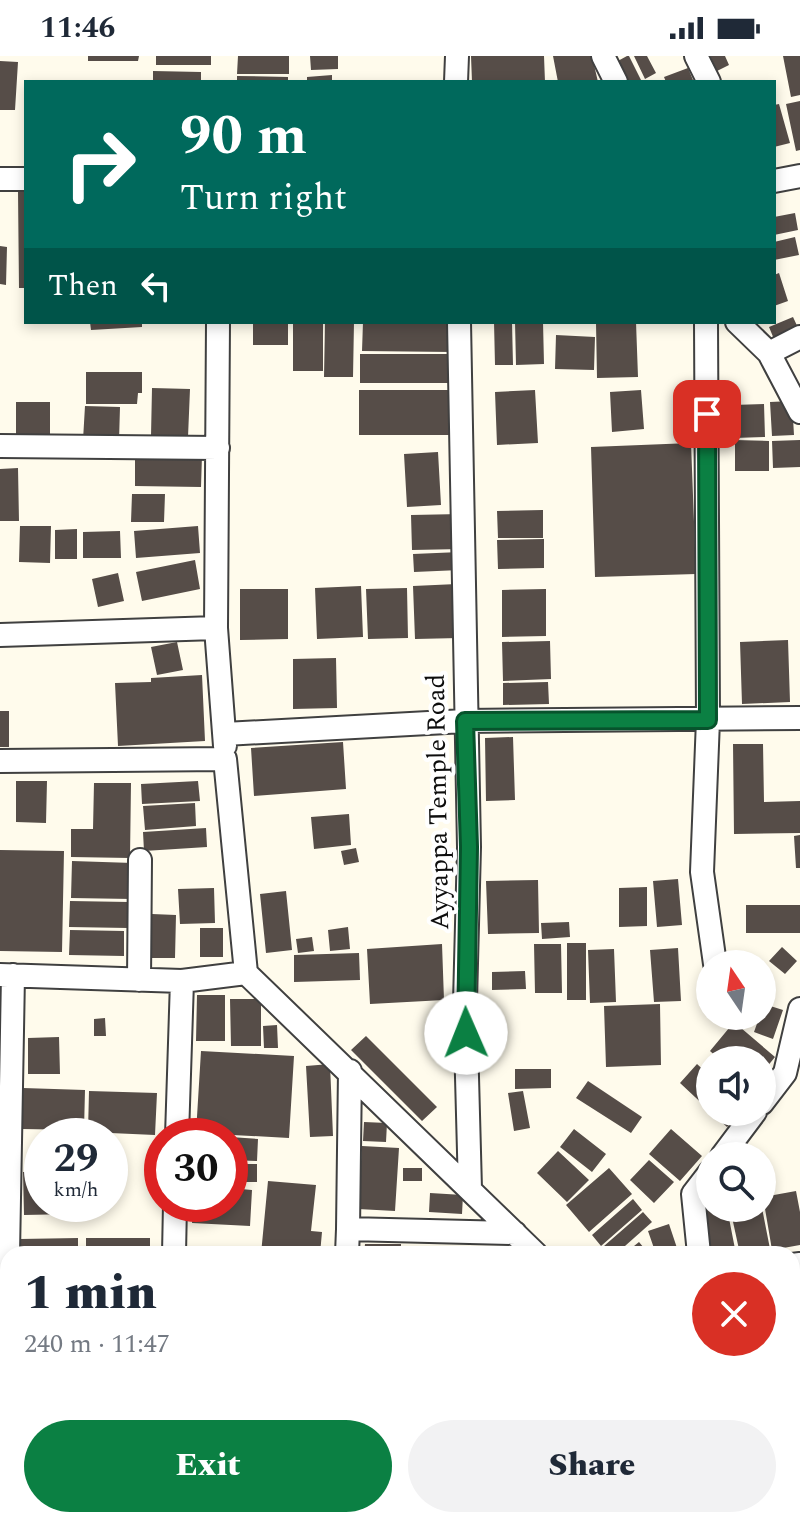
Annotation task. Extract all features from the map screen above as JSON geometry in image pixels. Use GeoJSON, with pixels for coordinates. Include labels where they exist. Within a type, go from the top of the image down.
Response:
{"type":"FeatureCollection","features":[{"type":"Feature","properties":{"kind":"street"},"geometry":{"type":"LineString","coordinates":[[456,80],[457,56]]}},
{"type":"Feature","properties":{"kind":"street"},"geometry":{"type":"LineString","coordinates":[[603,56],[615,80]]}},
{"type":"Feature","properties":{"kind":"street"},"geometry":{"type":"LineString","coordinates":[[696,56],[708,80]]}},
{"type":"Feature","properties":{"kind":"street"},"geometry":{"type":"LineString","coordinates":[[776,181],[800,176]]}},
{"type":"Feature","properties":{"kind":"street"},"geometry":{"type":"LineString","coordinates":[[0,179],[24,179]]}},
{"type":"Feature","properties":{"kind":"street"},"geometry":{"type":"LineString","coordinates":[[218,324],[216,628],[246,973],[528,1246]]}},
{"type":"Feature","properties":{"kind":"street","name":"Ayyappa Temple Road"},"geometry":{"type":"LineString","coordinates":[[459,324],[469,847],[465,1002],[470,1189]]}},
{"type":"Feature","properties":{"kind":"street"},"geometry":{"type":"LineString","coordinates":[[706,324],[708,720],[702,872],[713,950]]}},
{"type":"Feature","properties":{"kind":"street"},"geometry":{"type":"LineString","coordinates":[[739,324],[769,353],[800,412]]}},
{"type":"Feature","properties":{"kind":"street"},"geometry":{"type":"LineString","coordinates":[[769,353],[800,337]]}},
{"type":"Feature","properties":{"kind":"street"},"geometry":{"type":"LineString","coordinates":[[0,446],[218,448]]}},
{"type":"Feature","properties":{"kind":"street"},"geometry":{"type":"LineString","coordinates":[[0,635],[216,628]]}},
{"type":"Feature","properties":{"kind":"street"},"geometry":{"type":"LineString","coordinates":[[225,734],[465,721],[800,718]]}},
{"type":"Feature","properties":{"kind":"street"},"geometry":{"type":"LineString","coordinates":[[0,761],[225,759]]}},
{"type":"Feature","properties":{"kind":"street"},"geometry":{"type":"LineString","coordinates":[[139,980],[140,860]]}},
{"type":"Feature","properties":{"kind":"street"},"geometry":{"type":"LineString","coordinates":[[8,1246],[7,975],[182,981],[246,973]]}},
{"type":"Feature","properties":{"kind":"street"},"geometry":{"type":"LineString","coordinates":[[178,1118],[182,981]]}},
{"type":"Feature","properties":{"kind":"street"},"geometry":{"type":"LineString","coordinates":[[776,1085],[785,1073],[800,1009]]}},
{"type":"Feature","properties":{"kind":"street"},"geometry":{"type":"LineString","coordinates":[[347,1246],[350,1071]]}},
{"type":"Feature","properties":{"kind":"street"},"geometry":{"type":"LineString","coordinates":[[696,1190],[693,1194],[698,1246]]}},
{"type":"Feature","properties":{"kind":"street"},"geometry":{"type":"LineString","coordinates":[[174,1246],[175,1222]]}},
{"type":"Feature","properties":{"kind":"street"},"geometry":{"type":"LineString","coordinates":[[348,1229],[515,1233]]}},
{"type":"Feature","properties":{"kind":"building"},"geometry":{"type":"Polygon","coordinates":[[[88,56],[139,56],[138,61],[88,61],[88,56]]]}},
{"type":"Feature","properties":{"kind":"building"},"geometry":{"type":"Polygon","coordinates":[[[156,56],[211,56],[211,65],[156,65],[156,56]]]}},
{"type":"Feature","properties":{"kind":"building"},"geometry":{"type":"Polygon","coordinates":[[[238,56],[289,56],[289,74],[237,74],[238,56]]]}},
{"type":"Feature","properties":{"kind":"building"},"geometry":{"type":"Polygon","coordinates":[[[310,56],[338,56],[338,69],[311,70],[310,56]]]}},
{"type":"Feature","properties":{"kind":"building"},"geometry":{"type":"Polygon","coordinates":[[[471,56],[544,56],[545,80],[472,80],[471,56]]]}},
{"type":"Feature","properties":{"kind":"building"},"geometry":{"type":"Polygon","coordinates":[[[553,56],[592,56],[598,80],[558,80],[553,56]]]}},
{"type":"Feature","properties":{"kind":"building"},"geometry":{"type":"Polygon","coordinates":[[[629,56],[641,80],[625,80],[616,62],[629,56]]]}},
{"type":"Feature","properties":{"kind":"building"},"geometry":{"type":"Polygon","coordinates":[[[634,56],[647,56],[656,73],[645,79],[634,56]]]}},
{"type":"Feature","properties":{"kind":"building"},"geometry":{"type":"Polygon","coordinates":[[[710,56],[725,56],[729,65],[717,71],[710,56]]]}},
{"type":"Feature","properties":{"kind":"building"},"geometry":{"type":"Polygon","coordinates":[[[783,56],[800,56],[800,95],[791,97],[783,56]]]}},
{"type":"Feature","properties":{"kind":"building"},"geometry":{"type":"Polygon","coordinates":[[[0,61],[18,62],[15,110],[0,110],[0,61]]]}},
{"type":"Feature","properties":{"kind":"building"},"geometry":{"type":"Polygon","coordinates":[[[688,68],[693,80],[665,80],[664,77],[688,68]]]}},
{"type":"Feature","properties":{"kind":"building"},"geometry":{"type":"Polygon","coordinates":[[[153,71],[201,72],[201,80],[153,80],[153,71]]]}},
{"type":"Feature","properties":{"kind":"building"},"geometry":{"type":"Polygon","coordinates":[[[332,75],[332,80],[307,80],[307,77],[332,75]]]}},
{"type":"Feature","properties":{"kind":"building"},"geometry":{"type":"Polygon","coordinates":[[[237,76],[288,77],[288,80],[237,80],[237,76]]]}},
{"type":"Feature","properties":{"kind":"building"},"geometry":{"type":"Polygon","coordinates":[[[800,101],[800,150],[796,151],[786,104],[800,101]]]}},
{"type":"Feature","properties":{"kind":"building"},"geometry":{"type":"Polygon","coordinates":[[[779,104],[790,143],[776,146],[776,105],[779,104]]]}},
{"type":"Feature","properties":{"kind":"building"},"geometry":{"type":"Polygon","coordinates":[[[18,191],[24,191],[24,288],[19,288],[18,191]]]}},
{"type":"Feature","properties":{"kind":"building"},"geometry":{"type":"Polygon","coordinates":[[[795,213],[798,230],[776,235],[776,217],[795,213]]]}},
{"type":"Feature","properties":{"kind":"building"},"geometry":{"type":"Polygon","coordinates":[[[795,237],[799,255],[776,260],[776,242],[795,237]]]}},
{"type":"Feature","properties":{"kind":"building"},"geometry":{"type":"Polygon","coordinates":[[[0,246],[7,247],[6,285],[0,284],[0,246]]]}},
{"type":"Feature","properties":{"kind":"building"},"geometry":{"type":"Polygon","coordinates":[[[779,273],[788,301],[776,305],[776,274],[779,273]]]}},
{"type":"Feature","properties":{"kind":"building"},"geometry":{"type":"Polygon","coordinates":[[[793,317],[800,332],[776,344],[769,327],[793,317]]]}},
{"type":"Feature","properties":{"kind":"building"},"geometry":{"type":"Polygon","coordinates":[[[90,324],[142,324],[142,327],[91,330],[90,324]]]}},
{"type":"Feature","properties":{"kind":"building"},"geometry":{"type":"Polygon","coordinates":[[[253,324],[288,324],[288,345],[253,345],[253,324]]]}},
{"type":"Feature","properties":{"kind":"building"},"geometry":{"type":"Polygon","coordinates":[[[293,324],[323,324],[323,371],[293,371],[293,324]]]}},
{"type":"Feature","properties":{"kind":"building"},"geometry":{"type":"Polygon","coordinates":[[[325,324],[354,324],[353,377],[324,377],[325,324]]]}},
{"type":"Feature","properties":{"kind":"building"},"geometry":{"type":"Polygon","coordinates":[[[363,324],[453,324],[452,352],[362,351],[363,324]]]}},
{"type":"Feature","properties":{"kind":"building"},"geometry":{"type":"Polygon","coordinates":[[[494,324],[512,324],[513,365],[495,365],[494,324]]]}},
{"type":"Feature","properties":{"kind":"building"},"geometry":{"type":"Polygon","coordinates":[[[515,324],[543,324],[544,364],[516,365],[515,324]]]}},
{"type":"Feature","properties":{"kind":"building"},"geometry":{"type":"Polygon","coordinates":[[[596,324],[636,324],[638,377],[597,378],[596,324]]]}},
{"type":"Feature","properties":{"kind":"building"},"geometry":{"type":"Polygon","coordinates":[[[556,335],[595,337],[594,370],[555,369],[556,335]]]}},
{"type":"Feature","properties":{"kind":"building"},"geometry":{"type":"Polygon","coordinates":[[[360,354],[449,354],[449,383],[360,383],[360,354]]]}},
{"type":"Feature","properties":{"kind":"building"},"geometry":{"type":"Polygon","coordinates":[[[86,372],[142,372],[142,393],[138,393],[137,404],[86,404],[86,372]]]}},
{"type":"Feature","properties":{"kind":"building"},"geometry":{"type":"Polygon","coordinates":[[[152,388],[190,389],[188,437],[151,436],[152,388]]]}},
{"type":"Feature","properties":{"kind":"building"},"geometry":{"type":"Polygon","coordinates":[[[359,390],[449,390],[450,435],[359,435],[359,390]]]}},
{"type":"Feature","properties":{"kind":"building"},"geometry":{"type":"Polygon","coordinates":[[[535,390],[538,443],[497,445],[495,392],[535,390]]]}},
{"type":"Feature","properties":{"kind":"building"},"geometry":{"type":"Polygon","coordinates":[[[641,390],[644,429],[612,432],[610,392],[641,390]]]}},
{"type":"Feature","properties":{"kind":"building"},"geometry":{"type":"Polygon","coordinates":[[[792,401],[794,435],[772,436],[770,402],[792,401]]]}},
{"type":"Feature","properties":{"kind":"building"},"geometry":{"type":"Polygon","coordinates":[[[16,402],[50,402],[50,437],[16,437],[16,402]]]}},
{"type":"Feature","properties":{"kind":"building"},"geometry":{"type":"Polygon","coordinates":[[[764,404],[765,437],[734,438],[733,405],[764,404]]]}},
{"type":"Feature","properties":{"kind":"building"},"geometry":{"type":"Polygon","coordinates":[[[85,406],[120,407],[119,441],[83,440],[85,406]]]}},
{"type":"Feature","properties":{"kind":"building"},"geometry":{"type":"Polygon","coordinates":[[[735,440],[769,441],[769,471],[735,471],[735,440]]]}},
{"type":"Feature","properties":{"kind":"building"},"geometry":{"type":"Polygon","coordinates":[[[800,440],[800,467],[773,468],[772,441],[800,440]]]}},
{"type":"Feature","properties":{"kind":"building"},"geometry":{"type":"Polygon","coordinates":[[[691,443],[696,574],[595,577],[591,447],[691,443]]]}},
{"type":"Feature","properties":{"kind":"building"},"geometry":{"type":"Polygon","coordinates":[[[438,452],[441,505],[407,507],[404,454],[438,452]]]}},
{"type":"Feature","properties":{"kind":"building"},"geometry":{"type":"Polygon","coordinates":[[[135,454],[202,455],[201,487],[135,486],[135,454]]]}},
{"type":"Feature","properties":{"kind":"building"},"geometry":{"type":"Polygon","coordinates":[[[18,468],[19,521],[0,521],[0,469],[18,468]]]}},
{"type":"Feature","properties":{"kind":"building"},"geometry":{"type":"Polygon","coordinates":[[[132,494],[165,494],[164,522],[131,522],[132,494]]]}},
{"type":"Feature","properties":{"kind":"building"},"geometry":{"type":"Polygon","coordinates":[[[543,510],[543,538],[498,538],[497,511],[543,510]]]}},
{"type":"Feature","properties":{"kind":"building"},"geometry":{"type":"Polygon","coordinates":[[[461,514],[462,549],[412,550],[411,515],[461,514]]]}},
{"type":"Feature","properties":{"kind":"building"},"geometry":{"type":"Polygon","coordinates":[[[20,526],[51,526],[50,563],[19,562],[20,526]]]}},
{"type":"Feature","properties":{"kind":"building"},"geometry":{"type":"Polygon","coordinates":[[[198,526],[200,553],[136,558],[134,531],[198,526]]]}},
{"type":"Feature","properties":{"kind":"building"},"geometry":{"type":"Polygon","coordinates":[[[77,529],[77,559],[55,559],[55,530],[77,529]]]}},
{"type":"Feature","properties":{"kind":"building"},"geometry":{"type":"Polygon","coordinates":[[[120,531],[121,558],[83,558],[83,532],[120,531]]]}},
{"type":"Feature","properties":{"kind":"building"},"geometry":{"type":"Polygon","coordinates":[[[544,539],[544,568],[498,569],[497,540],[544,539]]]}},
{"type":"Feature","properties":{"kind":"building"},"geometry":{"type":"Polygon","coordinates":[[[460,552],[460,570],[414,572],[413,554],[460,552]]]}},
{"type":"Feature","properties":{"kind":"building"},"geometry":{"type":"Polygon","coordinates":[[[195,560],[200,589],[142,601],[136,572],[195,560]]]}},
{"type":"Feature","properties":{"kind":"building"},"geometry":{"type":"Polygon","coordinates":[[[118,573],[124,601],[98,607],[92,579],[118,573]]]}},
{"type":"Feature","properties":{"kind":"building"},"geometry":{"type":"Polygon","coordinates":[[[457,584],[459,638],[415,639],[413,586],[457,584]]]}},
{"type":"Feature","properties":{"kind":"building"},"geometry":{"type":"Polygon","coordinates":[[[361,586],[363,637],[317,639],[315,588],[361,586]]]}},
{"type":"Feature","properties":{"kind":"building"},"geometry":{"type":"Polygon","coordinates":[[[407,588],[408,638],[368,639],[366,589],[407,588]]]}},
{"type":"Feature","properties":{"kind":"building"},"geometry":{"type":"Polygon","coordinates":[[[240,589],[288,589],[288,639],[240,640],[240,589]]]}},
{"type":"Feature","properties":{"kind":"building"},"geometry":{"type":"Polygon","coordinates":[[[546,589],[546,636],[502,637],[502,590],[546,589]]]}},
{"type":"Feature","properties":{"kind":"building"},"geometry":{"type":"Polygon","coordinates":[[[788,640],[790,702],[742,704],[740,642],[788,640]]]}},
{"type":"Feature","properties":{"kind":"building"},"geometry":{"type":"Polygon","coordinates":[[[550,641],[551,679],[503,681],[502,642],[550,641]]]}},
{"type":"Feature","properties":{"kind":"building"},"geometry":{"type":"Polygon","coordinates":[[[177,642],[183,670],[157,675],[151,647],[177,642]]]}},
{"type":"Feature","properties":{"kind":"building"},"geometry":{"type":"Polygon","coordinates":[[[336,658],[337,708],[293,709],[293,659],[336,658]]]}},
{"type":"Feature","properties":{"kind":"building"},"geometry":{"type":"Polygon","coordinates":[[[202,675],[205,741],[118,746],[115,683],[202,675]]]}},
{"type":"Feature","properties":{"kind":"building"},"geometry":{"type":"Polygon","coordinates":[[[548,682],[549,704],[503,705],[503,683],[548,682]]]}},
{"type":"Feature","properties":{"kind":"building"},"geometry":{"type":"Polygon","coordinates":[[[0,711],[9,711],[9,747],[0,747],[0,711]]]}},
{"type":"Feature","properties":{"kind":"building"},"geometry":{"type":"Polygon","coordinates":[[[513,737],[515,800],[486,801],[485,738],[513,737]]]}},
{"type":"Feature","properties":{"kind":"building"},"geometry":{"type":"Polygon","coordinates":[[[343,742],[346,789],[254,796],[251,748],[343,742]]]}},
{"type":"Feature","properties":{"kind":"building"},"geometry":{"type":"Polygon","coordinates":[[[733,744],[763,744],[764,802],[800,801],[800,833],[734,834],[733,744]]]}},
{"type":"Feature","properties":{"kind":"building"},"geometry":{"type":"Polygon","coordinates":[[[16,781],[47,781],[46,823],[16,822],[16,781]]]}},
{"type":"Feature","properties":{"kind":"building"},"geometry":{"type":"Polygon","coordinates":[[[198,781],[200,801],[142,804],[141,784],[198,781]]]}},
{"type":"Feature","properties":{"kind":"building"},"geometry":{"type":"Polygon","coordinates":[[[94,783],[131,783],[130,858],[71,857],[71,829],[93,829],[94,783]]]}},
{"type":"Feature","properties":{"kind":"building"},"geometry":{"type":"Polygon","coordinates":[[[195,803],[196,826],[145,830],[143,806],[195,803]]]}},
{"type":"Feature","properties":{"kind":"building"},"geometry":{"type":"Polygon","coordinates":[[[349,814],[351,845],[314,849],[311,817],[349,814]]]}},
{"type":"Feature","properties":{"kind":"building"},"geometry":{"type":"Polygon","coordinates":[[[206,828],[207,847],[144,851],[143,832],[206,828]]]}},
{"type":"Feature","properties":{"kind":"building"},"geometry":{"type":"Polygon","coordinates":[[[800,835],[800,868],[796,868],[794,836],[800,835]]]}},
{"type":"Feature","properties":{"kind":"building"},"geometry":{"type":"Polygon","coordinates":[[[356,848],[359,862],[344,865],[341,851],[356,848]]]}},
{"type":"Feature","properties":{"kind":"building"},"geometry":{"type":"Polygon","coordinates":[[[0,850],[64,851],[62,952],[0,951],[0,850]]]}},
{"type":"Feature","properties":{"kind":"building"},"geometry":{"type":"Polygon","coordinates":[[[72,861],[133,863],[132,899],[71,898],[72,861]]]}},
{"type":"Feature","properties":{"kind":"building"},"geometry":{"type":"Polygon","coordinates":[[[678,879],[682,925],[657,927],[653,881],[678,879]]]}},
{"type":"Feature","properties":{"kind":"building"},"geometry":{"type":"Polygon","coordinates":[[[538,880],[539,933],[488,934],[486,881],[538,880]]]}},
{"type":"Feature","properties":{"kind":"building"},"geometry":{"type":"Polygon","coordinates":[[[647,887],[647,926],[619,927],[619,888],[647,887]]]}},
{"type":"Feature","properties":{"kind":"building"},"geometry":{"type":"Polygon","coordinates":[[[214,888],[215,923],[180,924],[178,889],[214,888]]]}},
{"type":"Feature","properties":{"kind":"building"},"geometry":{"type":"Polygon","coordinates":[[[286,891],[292,950],[266,953],[260,894],[286,891]]]}},
{"type":"Feature","properties":{"kind":"building"},"geometry":{"type":"Polygon","coordinates":[[[70,901],[129,902],[128,928],[69,927],[70,901]]]}},
{"type":"Feature","properties":{"kind":"building"},"geometry":{"type":"Polygon","coordinates":[[[746,905],[800,905],[800,933],[746,933],[746,905]]]}},
{"type":"Feature","properties":{"kind":"building"},"geometry":{"type":"Polygon","coordinates":[[[152,914],[176,915],[175,958],[151,958],[152,914]]]}},
{"type":"Feature","properties":{"kind":"building"},"geometry":{"type":"Polygon","coordinates":[[[569,922],[570,937],[542,939],[541,923],[569,922]]]}},
{"type":"Feature","properties":{"kind":"building"},"geometry":{"type":"Polygon","coordinates":[[[348,927],[350,949],[330,951],[328,930],[348,927]]]}},
{"type":"Feature","properties":{"kind":"building"},"geometry":{"type":"Polygon","coordinates":[[[200,928],[223,928],[223,957],[200,957],[200,928]]]}},
{"type":"Feature","properties":{"kind":"building"},"geometry":{"type":"Polygon","coordinates":[[[70,930],[124,931],[124,956],[69,955],[70,930]]]}},
{"type":"Feature","properties":{"kind":"building"},"geometry":{"type":"Polygon","coordinates":[[[312,937],[314,951],[298,953],[296,939],[312,937]]]}},
{"type":"Feature","properties":{"kind":"building"},"geometry":{"type":"Polygon","coordinates":[[[567,943],[586,943],[586,1000],[567,1000],[567,943]]]}},
{"type":"Feature","properties":{"kind":"building"},"geometry":{"type":"Polygon","coordinates":[[[442,944],[444,1000],[370,1004],[367,949],[442,944]]]}},
{"type":"Feature","properties":{"kind":"building"},"geometry":{"type":"Polygon","coordinates":[[[534,944],[561,944],[562,993],[535,993],[534,944]]]}},
{"type":"Feature","properties":{"kind":"building"},"geometry":{"type":"Polygon","coordinates":[[[782,947],[797,961],[785,974],[776,967],[776,953],[782,947]]]}},
{"type":"Feature","properties":{"kind":"building"},"geometry":{"type":"Polygon","coordinates":[[[678,948],[681,1001],[654,1002],[650,950],[678,948]]]}},
{"type":"Feature","properties":{"kind":"building"},"geometry":{"type":"Polygon","coordinates":[[[614,949],[616,1002],[590,1003],[588,950],[614,949]]]}},
{"type":"Feature","properties":{"kind":"building"},"geometry":{"type":"Polygon","coordinates":[[[359,953],[360,980],[294,982],[294,955],[359,953]]]}},
{"type":"Feature","properties":{"kind":"building"},"geometry":{"type":"Polygon","coordinates":[[[525,971],[526,989],[492,990],[492,972],[525,971]]]}},
{"type":"Feature","properties":{"kind":"building"},"geometry":{"type":"Polygon","coordinates":[[[197,995],[225,995],[225,1041],[196,1041],[197,995]]]}},
{"type":"Feature","properties":{"kind":"building"},"geometry":{"type":"Polygon","coordinates":[[[230,999],[261,999],[261,1046],[231,1046],[230,999]]]}},
{"type":"Feature","properties":{"kind":"building"},"geometry":{"type":"Polygon","coordinates":[[[660,1004],[661,1065],[606,1067],[604,1006],[660,1004]]]}},
{"type":"Feature","properties":{"kind":"building"},"geometry":{"type":"Polygon","coordinates":[[[776,1008],[783,1010],[773,1039],[754,1032],[776,1030],[776,1008]]]}},
{"type":"Feature","properties":{"kind":"building"},"geometry":{"type":"Polygon","coordinates":[[[105,1018],[106,1036],[94,1036],[94,1019],[105,1018]]]}},
{"type":"Feature","properties":{"kind":"building"},"geometry":{"type":"Polygon","coordinates":[[[277,1025],[278,1048],[264,1048],[263,1026],[277,1025]]]}},
{"type":"Feature","properties":{"kind":"building"},"geometry":{"type":"Polygon","coordinates":[[[727,1030],[743,1030],[762,1046],[714,1046],[727,1030]]]}},
{"type":"Feature","properties":{"kind":"building"},"geometry":{"type":"Polygon","coordinates":[[[366,1036],[437,1107],[422,1121],[351,1050],[366,1036]]]}},
{"type":"Feature","properties":{"kind":"building"},"geometry":{"type":"Polygon","coordinates":[[[59,1037],[60,1074],[28,1074],[28,1038],[59,1037]]]}},
{"type":"Feature","properties":{"kind":"building"},"geometry":{"type":"Polygon","coordinates":[[[201,1051],[294,1056],[289,1138],[248,1136],[248,1118],[197,1118],[201,1051]]]}},
{"type":"Feature","properties":{"kind":"building"},"geometry":{"type":"Polygon","coordinates":[[[330,1064],[333,1136],[310,1137],[306,1066],[330,1064]]]}},
{"type":"Feature","properties":{"kind":"building"},"geometry":{"type":"Polygon","coordinates":[[[696,1065],[696,1098],[680,1083],[696,1065]]]}},
{"type":"Feature","properties":{"kind":"building"},"geometry":{"type":"Polygon","coordinates":[[[515,1069],[551,1069],[551,1088],[515,1089],[515,1069]]]}},
{"type":"Feature","properties":{"kind":"building"},"geometry":{"type":"Polygon","coordinates":[[[588,1081],[642,1117],[631,1133],[576,1098],[588,1081]]]}},
{"type":"Feature","properties":{"kind":"building"},"geometry":{"type":"Polygon","coordinates":[[[23,1088],[85,1090],[84,1118],[24,1118],[22,1129],[23,1088]]]}},
{"type":"Feature","properties":{"kind":"building"},"geometry":{"type":"Polygon","coordinates":[[[89,1091],[157,1093],[156,1118],[144,1118],[144,1135],[128,1134],[128,1118],[88,1118],[89,1091]]]}},
{"type":"Feature","properties":{"kind":"building"},"geometry":{"type":"Polygon","coordinates":[[[523,1091],[530,1128],[514,1131],[508,1093],[523,1091]]]}},
{"type":"Feature","properties":{"kind":"building"},"geometry":{"type":"Polygon","coordinates":[[[364,1122],[387,1123],[386,1142],[363,1141],[364,1122]]]}},
{"type":"Feature","properties":{"kind":"building"},"geometry":{"type":"Polygon","coordinates":[[[574,1129],[606,1154],[592,1172],[560,1147],[574,1129]]]}},
{"type":"Feature","properties":{"kind":"building"},"geometry":{"type":"Polygon","coordinates":[[[671,1129],[696,1151],[696,1163],[680,1181],[649,1154],[671,1129]]]}},
{"type":"Feature","properties":{"kind":"building"},"geometry":{"type":"Polygon","coordinates":[[[248,1138],[258,1139],[257,1161],[248,1161],[248,1138]]]}},
{"type":"Feature","properties":{"kind":"building"},"geometry":{"type":"Polygon","coordinates":[[[362,1146],[399,1148],[395,1211],[358,1209],[362,1146]]]}},
{"type":"Feature","properties":{"kind":"building"},"geometry":{"type":"Polygon","coordinates":[[[558,1151],[589,1180],[567,1202],[537,1173],[558,1151]]]}},
{"type":"Feature","properties":{"kind":"building"},"geometry":{"type":"Polygon","coordinates":[[[649,1160],[674,1182],[654,1203],[630,1180],[649,1160]]]}},
{"type":"Feature","properties":{"kind":"building"},"geometry":{"type":"Polygon","coordinates":[[[248,1164],[257,1164],[257,1182],[248,1182],[248,1164]]]}},
{"type":"Feature","properties":{"kind":"building"},"geometry":{"type":"Polygon","coordinates":[[[403,1168],[422,1168],[422,1181],[403,1181],[403,1168]]]}},
{"type":"Feature","properties":{"kind":"building"},"geometry":{"type":"Polygon","coordinates":[[[609,1168],[632,1194],[589,1232],[566,1205],[609,1168]]]}},
{"type":"Feature","properties":{"kind":"building"},"geometry":{"type":"Polygon","coordinates":[[[268,1181],[316,1185],[311,1231],[322,1232],[321,1246],[262,1246],[268,1181]]]}},
{"type":"Feature","properties":{"kind":"building"},"geometry":{"type":"Polygon","coordinates":[[[248,1190],[252,1190],[250,1226],[192,1223],[248,1222],[248,1190]]]}},
{"type":"Feature","properties":{"kind":"building"},"geometry":{"type":"Polygon","coordinates":[[[796,1191],[800,1212],[800,1245],[771,1246],[767,1222],[776,1222],[776,1195],[796,1191]]]}},
{"type":"Feature","properties":{"kind":"building"},"geometry":{"type":"Polygon","coordinates":[[[430,1193],[463,1195],[462,1214],[429,1212],[430,1193]]]}},
{"type":"Feature","properties":{"kind":"building"},"geometry":{"type":"Polygon","coordinates":[[[633,1199],[642,1210],[601,1246],[592,1235],[633,1199]]]}},
{"type":"Feature","properties":{"kind":"building"},"geometry":{"type":"Polygon","coordinates":[[[643,1212],[652,1222],[625,1246],[604,1246],[643,1212]]]}},
{"type":"Feature","properties":{"kind":"building"},"geometry":{"type":"Polygon","coordinates":[[[700,1222],[730,1222],[734,1246],[705,1246],[700,1222]]]}},
{"type":"Feature","properties":{"kind":"building"},"geometry":{"type":"Polygon","coordinates":[[[733,1222],[765,1222],[769,1246],[738,1246],[733,1222]]]}},
{"type":"Feature","properties":{"kind":"building"},"geometry":{"type":"Polygon","coordinates":[[[669,1224],[676,1246],[653,1246],[648,1231],[669,1224]]]}},
{"type":"Feature","properties":{"kind":"building"},"geometry":{"type":"Polygon","coordinates":[[[78,1238],[78,1246],[20,1246],[20,1239],[78,1238]]]}},
{"type":"Feature","properties":{"kind":"building"},"geometry":{"type":"Polygon","coordinates":[[[86,1238],[150,1238],[150,1246],[86,1246],[86,1238]]]}},
{"type":"Feature","properties":{"kind":"building"},"geometry":{"type":"Polygon","coordinates":[[[365,1244],[401,1244],[401,1246],[365,1244]]]}},
{"type":"Feature","properties":{"kind":"route"},"geometry":{"type":"LineString","coordinates":[[466,1033],[469,847],[465,721],[708,720],[707,414]]}}]}
